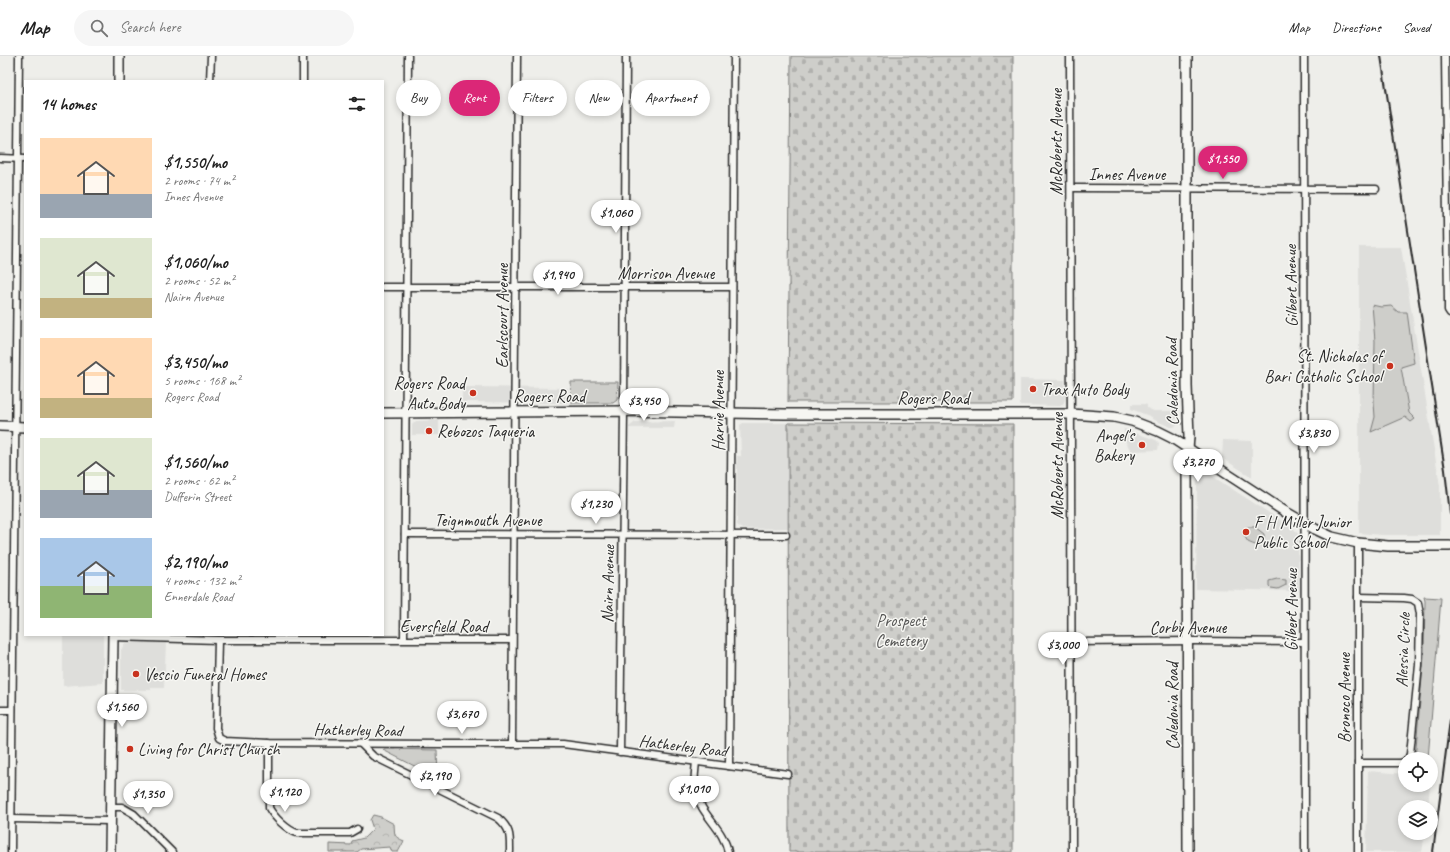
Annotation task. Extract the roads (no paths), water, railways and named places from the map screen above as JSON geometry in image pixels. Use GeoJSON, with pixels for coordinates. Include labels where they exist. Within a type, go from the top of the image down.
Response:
{"type":"FeatureCollection","features":[{"type":"Feature","properties":{"kind":"street"},"geometry":{"type":"LineString","coordinates":[[11,852],[19,56]]}},
{"type":"Feature","properties":{"kind":"street"},"geometry":{"type":"LineString","coordinates":[[118,80],[119,56]]}},
{"type":"Feature","properties":{"kind":"street"},"geometry":{"type":"LineString","coordinates":[[210,80],[211,56]]}},
{"type":"Feature","properties":{"kind":"street"},"geometry":{"type":"LineString","coordinates":[[303,80],[304,56]]}},
{"type":"Feature","properties":{"kind":"street"},"geometry":{"type":"LineString","coordinates":[[404,639],[408,56]]}},
{"type":"Feature","properties":{"kind":"street","name":"Earlscourt Avenue"},"geometry":{"type":"LineString","coordinates":[[512,744],[517,56]]}},
{"type":"Feature","properties":{"kind":"street","name":"Nairn Avenue"},"geometry":{"type":"LineString","coordinates":[[620,752],[626,56]]}},
{"type":"Feature","properties":{"kind":"street","name":"Harvie Avenue"},"geometry":{"type":"LineString","coordinates":[[729,766],[734,56]]}},
{"type":"Feature","properties":{"kind":"street","name":"McRoberts Avenue"},"geometry":{"type":"LineString","coordinates":[[1070,56],[1072,852]]}},
{"type":"Feature","properties":{"kind":"street","name":"Caledonia Road"},"geometry":{"type":"LineString","coordinates":[[1187,56],[1188,852]]}},
{"type":"Feature","properties":{"kind":"street","name":"Gilbert Avenue"},"geometry":{"type":"LineString","coordinates":[[1304,56],[1306,304],[1304,523],[1305,852]]}},
{"type":"Feature","properties":{"kind":"street"},"geometry":{"type":"LineString","coordinates":[[1445,56],[1448,310],[1450,313]]}},
{"type":"Feature","properties":{"kind":"street"},"geometry":{"type":"LineString","coordinates":[[0,158],[24,159]]}},
{"type":"Feature","properties":{"kind":"street","name":"Innes Avenue"},"geometry":{"type":"LineString","coordinates":[[1071,188],[1376,189]]}},
{"type":"Feature","properties":{"kind":"street","name":"Morrison Avenue"},"geometry":{"type":"LineString","coordinates":[[384,287],[732,287]]}},
{"type":"Feature","properties":{"kind":"street","name":"Rogers Road"},"geometry":{"type":"LineString","coordinates":[[384,413],[624,411],[732,413],[1071,414],[1114,417],[1132,421],[1158,431],[1304,523],[1332,537],[1358,543],[1394,546],[1450,546]]}},
{"type":"Feature","properties":{"kind":"street"},"geometry":{"type":"LineString","coordinates":[[0,426],[24,426]]}},
{"type":"Feature","properties":{"kind":"street","name":"Teignmouth Avenue"},"geometry":{"type":"LineString","coordinates":[[405,534],[786,535]]}},
{"type":"Feature","properties":{"kind":"street","name":"Bronoco Avenue"},"geometry":{"type":"LineString","coordinates":[[1358,543],[1358,852]]}},
{"type":"Feature","properties":{"kind":"street","name":"Alessia Circle"},"geometry":{"type":"LineString","coordinates":[[1358,597],[1404,598],[1412,599],[1418,603],[1420,614],[1419,665],[1410,752]]}},
{"type":"Feature","properties":{"kind":"street"},"geometry":{"type":"LineString","coordinates":[[110,852],[113,636]]}},
{"type":"Feature","properties":{"kind":"street","name":"Eversfield Road"},"geometry":{"type":"LineString","coordinates":[[113,636],[218,640],[512,640]]}},
{"type":"Feature","properties":{"kind":"street","name":"Hatherley Road"},"geometry":{"type":"LineString","coordinates":[[218,640],[216,728],[218,736],[225,742],[563,744],[788,774]]}},
{"type":"Feature","properties":{"kind":"street","name":"Corby Avenue"},"geometry":{"type":"LineString","coordinates":[[1072,642],[1304,642]]}},
{"type":"Feature","properties":{"kind":"street"},"geometry":{"type":"LineString","coordinates":[[0,710],[12,710]]}},
{"type":"Feature","properties":{"kind":"street"},"geometry":{"type":"LineString","coordinates":[[269,743],[269,808],[284,825],[297,833],[350,834],[357,829]]}},
{"type":"Feature","properties":{"kind":"street"},"geometry":{"type":"LineString","coordinates":[[361,744],[373,756],[498,818],[508,828],[510,852]]}},
{"type":"Feature","properties":{"kind":"street"},"geometry":{"type":"LineString","coordinates":[[696,762],[694,783],[697,797],[704,811],[721,834],[728,852]]}},
{"type":"Feature","properties":{"kind":"street"},"geometry":{"type":"LineString","coordinates":[[1358,763],[1398,763]]}},
{"type":"Feature","properties":{"kind":"street"},"geometry":{"type":"LineString","coordinates":[[110,807],[122,807],[134,814],[172,852]]}},
{"type":"Feature","properties":{"kind":"street"},"geometry":{"type":"LineString","coordinates":[[12,819],[110,821]]}},
{"type":"Feature","properties":{"kind":"railway"},"geometry":{"type":"LineString","coordinates":[[1381,56],[1445,470],[1450,514]]}},
{"type":"Feature","properties":{"kind":"railway"},"geometry":{"type":"LineString","coordinates":[[1433,852],[1450,720]]}},
{"type":"Feature","properties":{"kind":"place","name":"St. Nicholas of Bari Catholic School"},"geometry":{"type":"Point","coordinates":[1390,366]}},
{"type":"Feature","properties":{"kind":"place","name":"Trax Auto Body"},"geometry":{"type":"Point","coordinates":[1033,389]}},
{"type":"Feature","properties":{"kind":"place","name":"Rogers Road Auto Body"},"geometry":{"type":"Point","coordinates":[473,393]}},
{"type":"Feature","properties":{"kind":"place","name":"Rebozos Taqueria"},"geometry":{"type":"Point","coordinates":[429,431]}},
{"type":"Feature","properties":{"kind":"place","name":"Angel's Bakery"},"geometry":{"type":"Point","coordinates":[1142,445]}},
{"type":"Feature","properties":{"kind":"place","name":"F H Miller Junior Public School"},"geometry":{"type":"Point","coordinates":[1246,532]}},
{"type":"Feature","properties":{"kind":"place","name":"Vescio Funeral Homes"},"geometry":{"type":"Point","coordinates":[136,674]}},
{"type":"Feature","properties":{"kind":"place","name":"Living for Christ Church"},"geometry":{"type":"Point","coordinates":[130,749]}},
{"type":"Feature","properties":{"kind":"park label","name":"Prospect Cemetery"},"geometry":{"type":"Point","coordinates":[901,630]}}]}
